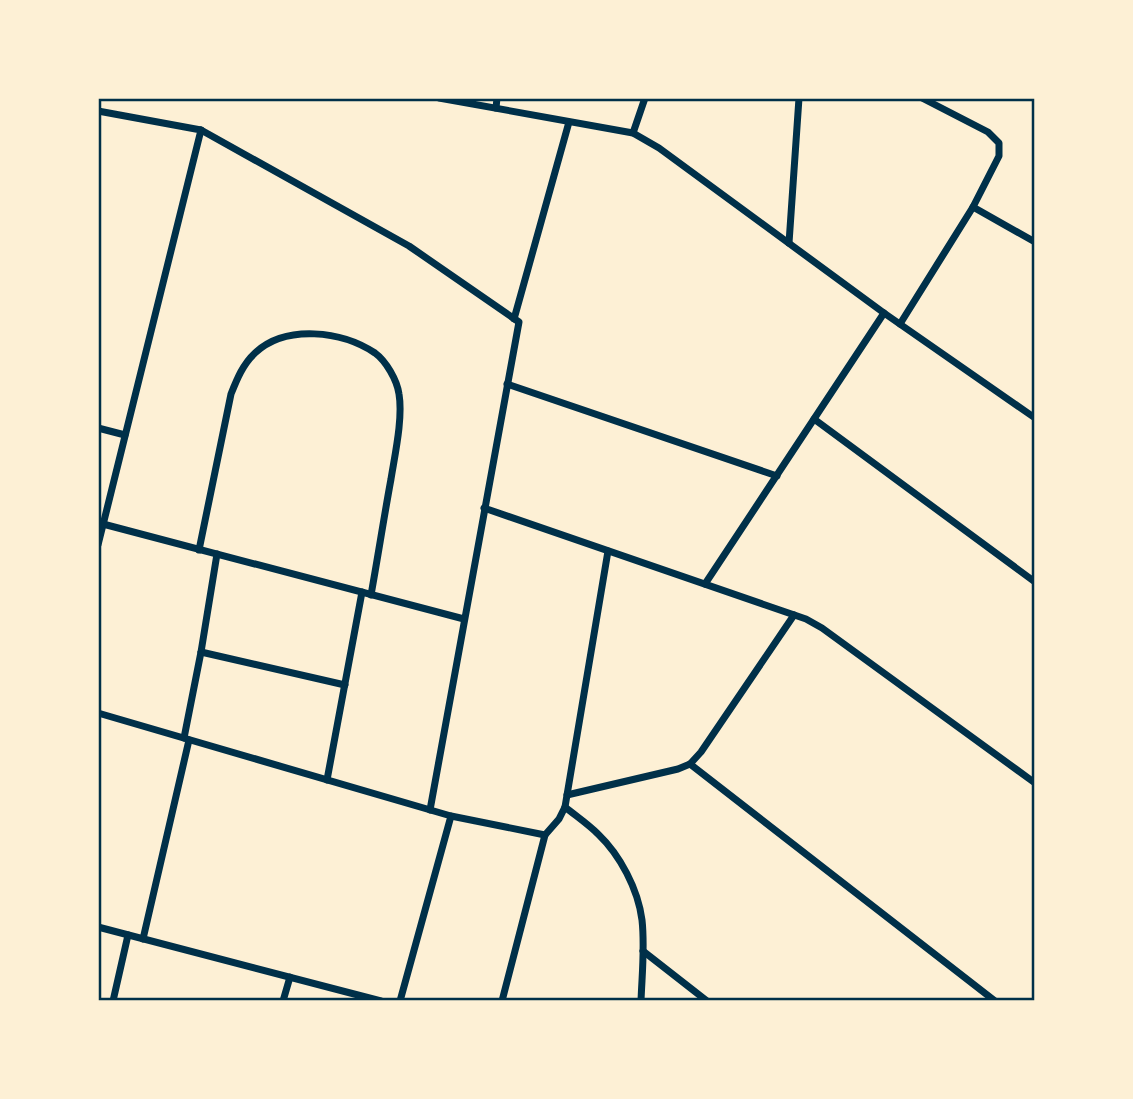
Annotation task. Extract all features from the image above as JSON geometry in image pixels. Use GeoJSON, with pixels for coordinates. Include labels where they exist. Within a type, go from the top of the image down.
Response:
{"type":"FeatureCollection","features":[{"type":"Feature","properties":{"kind":"street"},"geometry":{"type":"LineString","coordinates":[[439,98],[633,133],[659,148],[884,313],[1035,418]]}},
{"type":"Feature","properties":{"kind":"street"},"geometry":{"type":"LineString","coordinates":[[496,108],[497,98]]}},
{"type":"Feature","properties":{"kind":"street"},"geometry":{"type":"LineString","coordinates":[[633,133],[645,98]]}},
{"type":"Feature","properties":{"kind":"street"},"geometry":{"type":"LineString","coordinates":[[789,243],[799,98]]}},
{"type":"Feature","properties":{"kind":"street"},"geometry":{"type":"LineString","coordinates":[[900,324],[972,207],[999,156],[999,143],[988,132],[922,98]]}},
{"type":"Feature","properties":{"kind":"street"},"geometry":{"type":"LineString","coordinates":[[98,111],[201,130],[409,246],[519,322],[430,810]]}},
{"type":"Feature","properties":{"kind":"street"},"geometry":{"type":"LineString","coordinates":[[514,319],[569,122]]}},
{"type":"Feature","properties":{"kind":"street"},"geometry":{"type":"LineString","coordinates":[[98,545],[201,130]]}},
{"type":"Feature","properties":{"kind":"street"},"geometry":{"type":"LineString","coordinates":[[972,207],[1035,242]]}},
{"type":"Feature","properties":{"kind":"street"},"geometry":{"type":"LineString","coordinates":[[705,584],[884,313]]}},
{"type":"Feature","properties":{"kind":"street"},"geometry":{"type":"LineString","coordinates":[[199,550],[231,394],[241,371],[255,353],[273,341],[300,334],[327,335],[356,343],[377,355],[391,374],[399,393],[396,449],[371,594]]}},
{"type":"Feature","properties":{"kind":"street"},"geometry":{"type":"LineString","coordinates":[[507,384],[777,475]]}},
{"type":"Feature","properties":{"kind":"street"},"geometry":{"type":"LineString","coordinates":[[814,419],[1035,582]]}},
{"type":"Feature","properties":{"kind":"street"},"geometry":{"type":"LineString","coordinates":[[98,428],[125,435]]}},
{"type":"Feature","properties":{"kind":"street"},"geometry":{"type":"LineString","coordinates":[[484,508],[794,614],[822,628],[1035,783]]}},
{"type":"Feature","properties":{"kind":"street"},"geometry":{"type":"LineString","coordinates":[[103,524],[464,619]]}},
{"type":"Feature","properties":{"kind":"street"},"geometry":{"type":"LineString","coordinates":[[502,1001],[545,835],[565,807],[608,551]]}},
{"type":"Feature","properties":{"kind":"street"},"geometry":{"type":"LineString","coordinates":[[143,939],[186,739],[217,554]]}},
{"type":"Feature","properties":{"kind":"street"},"geometry":{"type":"LineString","coordinates":[[327,780],[362,592]]}},
{"type":"Feature","properties":{"kind":"street"},"geometry":{"type":"LineString","coordinates":[[567,795],[690,764],[701,752],[794,614]]}},
{"type":"Feature","properties":{"kind":"street"},"geometry":{"type":"LineString","coordinates":[[201,652],[345,685]]}},
{"type":"Feature","properties":{"kind":"street"},"geometry":{"type":"LineString","coordinates":[[98,713],[451,816],[545,835]]}},
{"type":"Feature","properties":{"kind":"street"},"geometry":{"type":"LineString","coordinates":[[690,764],[995,1001]]}},
{"type":"Feature","properties":{"kind":"street"},"geometry":{"type":"LineString","coordinates":[[565,807],[599,835],[619,859],[634,890],[642,918],[641,1001]]}},
{"type":"Feature","properties":{"kind":"street"},"geometry":{"type":"LineString","coordinates":[[400,1001],[451,816]]}},
{"type":"Feature","properties":{"kind":"street"},"geometry":{"type":"LineString","coordinates":[[98,927],[381,1001]]}},
{"type":"Feature","properties":{"kind":"street"},"geometry":{"type":"LineString","coordinates":[[113,1001],[128,935]]}},
{"type":"Feature","properties":{"kind":"street"},"geometry":{"type":"LineString","coordinates":[[643,951],[706,1001]]}},
{"type":"Feature","properties":{"kind":"street"},"geometry":{"type":"LineString","coordinates":[[283,1001],[290,977]]}}]}
